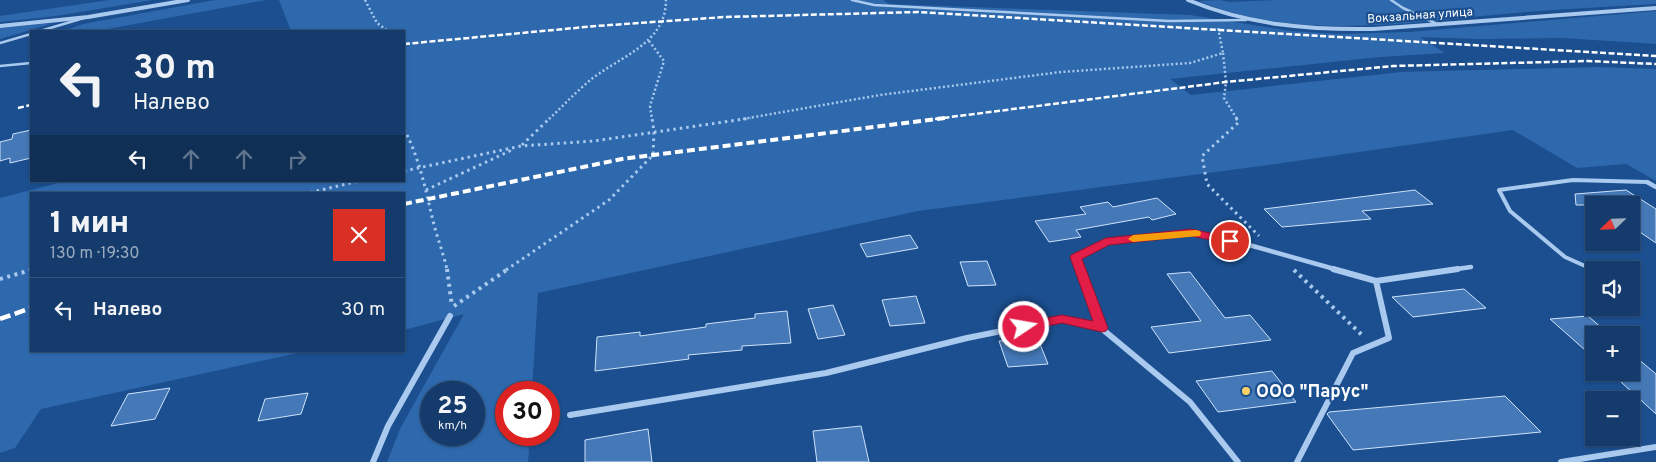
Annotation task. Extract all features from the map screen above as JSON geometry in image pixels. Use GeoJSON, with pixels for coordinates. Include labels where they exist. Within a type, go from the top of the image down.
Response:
{"type":"FeatureCollection","features":[{"type":"Feature","properties":{"kind":"street"},"geometry":{"type":"LineString","coordinates":[[0,26],[88,17],[188,0]]}},
{"type":"Feature","properties":{"kind":"street","name":"Вокзальная улица"},"geometry":{"type":"LineString","coordinates":[[1188,0],[1203,7],[1246,20],[1289,27],[1336,30],[1374,29],[1656,8]]}},
{"type":"Feature","properties":{"kind":"street"},"geometry":{"type":"LineString","coordinates":[[1647,182],[1656,188]]}},
{"type":"Feature","properties":{"kind":"street"},"geometry":{"type":"LineString","coordinates":[[1102,328],[1076,257],[1106,242],[1191,232],[1276,252],[1376,281],[1471,267]]}},
{"type":"Feature","properties":{"kind":"street"},"geometry":{"type":"LineString","coordinates":[[1297,462],[1353,354],[1389,338],[1376,281]]}},
{"type":"Feature","properties":{"kind":"street"},"geometry":{"type":"LineString","coordinates":[[373,462],[388,426],[450,316]]}},
{"type":"Feature","properties":{"kind":"street"},"geometry":{"type":"LineString","coordinates":[[570,415],[826,373],[967,338],[1062,319],[1102,328],[1190,402],[1238,462]]}},
{"type":"Feature","properties":{"kind":"street"},"geometry":{"type":"LineString","coordinates":[[1561,462],[1656,447]]}},
{"type":"Feature","properties":{"kind":"lane"},"geometry":{"type":"LineString","coordinates":[[852,0],[874,5],[1169,21],[1246,20]]}},
{"type":"Feature","properties":{"kind":"lane"},"geometry":{"type":"LineString","coordinates":[[1391,0],[1403,8],[1437,24]]}},
{"type":"Feature","properties":{"kind":"lane"},"geometry":{"type":"LineString","coordinates":[[43,30],[88,17]]}},
{"type":"Feature","properties":{"kind":"lane"},"geometry":{"type":"LineString","coordinates":[[0,43],[30,34]]}},
{"type":"Feature","properties":{"kind":"lane"},"geometry":{"type":"LineString","coordinates":[[0,66],[30,63]]}},
{"type":"Feature","properties":{"kind":"lane"},"geometry":{"type":"LineString","coordinates":[[1585,266],[1565,256],[1510,211],[1499,190],[1538,182],[1601,179],[1647,182]]}},
{"type":"Feature","properties":{"kind":"path"},"geometry":{"type":"LineString","coordinates":[[365,0],[377,23],[387,30]]}},
{"type":"Feature","properties":{"kind":"path"},"geometry":{"type":"LineString","coordinates":[[426,190],[521,146],[589,81],[649,41],[666,12],[666,0]]}},
{"type":"Feature","properties":{"kind":"path"},"geometry":{"type":"LineString","coordinates":[[1217,20],[1226,82],[1224,98],[1239,122],[1202,156],[1207,184],[1373,345]]}},
{"type":"Feature","properties":{"kind":"path"},"geometry":{"type":"LineString","coordinates":[[405,131],[414,146],[418,168],[426,190],[447,268],[452,307],[609,200],[653,155],[654,132],[650,106],[664,61],[649,41]]}},
{"type":"Feature","properties":{"kind":"path"},"geometry":{"type":"LineString","coordinates":[[405,171],[521,146],[594,141],[764,116],[880,94],[1061,72],[1190,63],[1223,53]]}},
{"type":"Feature","properties":{"kind":"path"},"geometry":{"type":"LineString","coordinates":[[312,192],[355,182]]}},
{"type":"Feature","properties":{"kind":"path"},"geometry":{"type":"LineString","coordinates":[[0,279],[30,270]]}},
{"type":"Feature","properties":{"kind":"shaded area"},"geometry":{"type":"Polygon","coordinates":[[[109,0],[153,0],[56,16],[0,22],[0,16],[109,0]]]}},
{"type":"Feature","properties":{"kind":"shaded area"},"geometry":{"type":"Polygon","coordinates":[[[215,0],[266,0],[102,30],[66,30],[83,24],[215,0]]]}},
{"type":"Feature","properties":{"kind":"shaded area"},"geometry":{"type":"Polygon","coordinates":[[[279,0],[883,0],[889,4],[1190,15],[1291,31],[1338,34],[1410,32],[1656,11],[1656,44],[1562,38],[1477,39],[1420,37],[1445,53],[1380,57],[1170,79],[1191,95],[1401,72],[1599,67],[1656,69],[1656,181],[1626,164],[1577,168],[1513,130],[1261,166],[918,211],[538,293],[533,381],[495,381],[495,446],[529,446],[528,462],[387,462],[401,427],[420,393],[420,446],[485,446],[485,381],[427,381],[464,314],[405,330],[405,192],[30,192],[30,352],[302,352],[41,409],[15,448],[0,453],[0,198],[62,182],[405,182],[405,30],[291,30],[279,0]]]}},
{"type":"Feature","properties":{"kind":"shaded area"},"geometry":{"type":"Polygon","coordinates":[[[1220,0],[1229,2],[1276,0],[1656,0],[1656,4],[1350,26],[1311,25],[1273,21],[1236,13],[1199,1],[1220,0]]]}},
{"type":"Feature","properties":{"kind":"shaded area"},"geometry":{"type":"Polygon","coordinates":[[[54,23],[0,39],[0,28],[54,23]]]}},
{"type":"Feature","properties":{"kind":"building"},"geometry":{"type":"Polygon","coordinates":[[[30,130],[30,158],[10,163],[10,158],[0,161],[0,142],[12,139],[13,134],[30,130]]]}},
{"type":"Feature","properties":{"kind":"building"},"geometry":{"type":"Polygon","coordinates":[[[1415,190],[1433,204],[1362,211],[1371,219],[1282,227],[1264,209],[1415,190]]]}},
{"type":"Feature","properties":{"kind":"building"},"geometry":{"type":"Polygon","coordinates":[[[1626,190],[1635,196],[1585,196],[1585,205],[1576,205],[1575,194],[1626,190]]]}},
{"type":"Feature","properties":{"kind":"building"},"geometry":{"type":"Polygon","coordinates":[[[1157,198],[1176,214],[1152,220],[1149,217],[1076,230],[1081,237],[1049,242],[1035,221],[1086,214],[1080,207],[1108,202],[1113,207],[1157,198]]]}},
{"type":"Feature","properties":{"kind":"building"},"geometry":{"type":"Polygon","coordinates":[[[1640,199],[1656,209],[1656,243],[1640,232],[1640,199]]]}},
{"type":"Feature","properties":{"kind":"building"},"geometry":{"type":"Polygon","coordinates":[[[910,235],[918,248],[867,257],[860,244],[910,235]]]}},
{"type":"Feature","properties":{"kind":"building"},"geometry":{"type":"Polygon","coordinates":[[[987,261],[996,285],[968,286],[960,262],[987,261]]]}},
{"type":"Feature","properties":{"kind":"building"},"geometry":{"type":"Polygon","coordinates":[[[1190,272],[1225,318],[1250,315],[1271,340],[1169,353],[1151,327],[1201,321],[1167,274],[1190,272]]]}},
{"type":"Feature","properties":{"kind":"building"},"geometry":{"type":"Polygon","coordinates":[[[1464,289],[1486,308],[1413,317],[1392,297],[1464,289]]]}},
{"type":"Feature","properties":{"kind":"building"},"geometry":{"type":"Polygon","coordinates":[[[916,296],[925,323],[890,326],[882,300],[916,296]]]}},
{"type":"Feature","properties":{"kind":"building"},"geometry":{"type":"Polygon","coordinates":[[[833,305],[845,335],[818,339],[808,309],[833,305]]]}},
{"type":"Feature","properties":{"kind":"building"},"geometry":{"type":"Polygon","coordinates":[[[787,311],[791,343],[742,346],[742,350],[688,355],[689,359],[595,371],[597,337],[640,332],[640,336],[706,327],[706,324],[755,318],[755,314],[787,311]]]}},
{"type":"Feature","properties":{"kind":"building"},"geometry":{"type":"Polygon","coordinates":[[[1588,316],[1600,326],[1585,326],[1585,350],[1550,319],[1588,316]]]}},
{"type":"Feature","properties":{"kind":"building"},"geometry":{"type":"Polygon","coordinates":[[[1038,339],[1048,364],[1008,367],[999,341],[1038,339]]]}},
{"type":"Feature","properties":{"kind":"building"},"geometry":{"type":"Polygon","coordinates":[[[1640,361],[1656,374],[1656,414],[1640,399],[1640,391],[1631,391],[1620,381],[1640,381],[1640,361]]]}},
{"type":"Feature","properties":{"kind":"building","name":"ООО \"Парус\""},"geometry":{"type":"Polygon","coordinates":[[[1272,371],[1296,402],[1218,412],[1196,381],[1272,371]]]}},
{"type":"Feature","properties":{"kind":"building"},"geometry":{"type":"Polygon","coordinates":[[[170,388],[155,419],[111,426],[128,394],[170,388]]]}},
{"type":"Feature","properties":{"kind":"building"},"geometry":{"type":"Polygon","coordinates":[[[308,393],[301,414],[258,421],[265,399],[308,393]]]}},
{"type":"Feature","properties":{"kind":"building"},"geometry":{"type":"Polygon","coordinates":[[[1505,396],[1541,432],[1353,450],[1327,414],[1329,412],[1505,396]]]}},
{"type":"Feature","properties":{"kind":"building"},"geometry":{"type":"Polygon","coordinates":[[[861,426],[869,462],[817,462],[813,431],[861,426]]]}},
{"type":"Feature","properties":{"kind":"building"},"geometry":{"type":"Polygon","coordinates":[[[648,429],[652,462],[585,462],[585,440],[648,429]]]}},
{"type":"Feature","properties":{"kind":"railway"},"geometry":{"type":"LineString","coordinates":[[405,44],[596,26],[725,17],[918,12],[1656,56]]}},
{"type":"Feature","properties":{"kind":"railway"},"geometry":{"type":"LineString","coordinates":[[935,119],[1226,82],[1393,66],[1588,61],[1656,64]]}},
{"type":"Feature","properties":{"kind":"railway"},"geometry":{"type":"LineString","coordinates":[[18,108],[30,105]]}},
{"type":"Feature","properties":{"kind":"railway"},"geometry":{"type":"LineString","coordinates":[[405,204],[622,159],[945,118]]}},
{"type":"Feature","properties":{"kind":"railway"},"geometry":{"type":"LineString","coordinates":[[0,319],[30,308]]}},
{"type":"Feature","properties":{"kind":"slow traffic"},"geometry":{"type":"LineString","coordinates":[[1133,239],[1196,233]]}},
{"type":"Feature","properties":{"kind":"place","name":"ООО \"Парус\""},"geometry":{"type":"Point","coordinates":[1246,391]}},
{"type":"Feature","properties":{"kind":"route"},"geometry":{"type":"LineString","coordinates":[[1024,327],[1062,319],[1102,328],[1076,257],[1106,242],[1191,232],[1230,241]]}}]}
